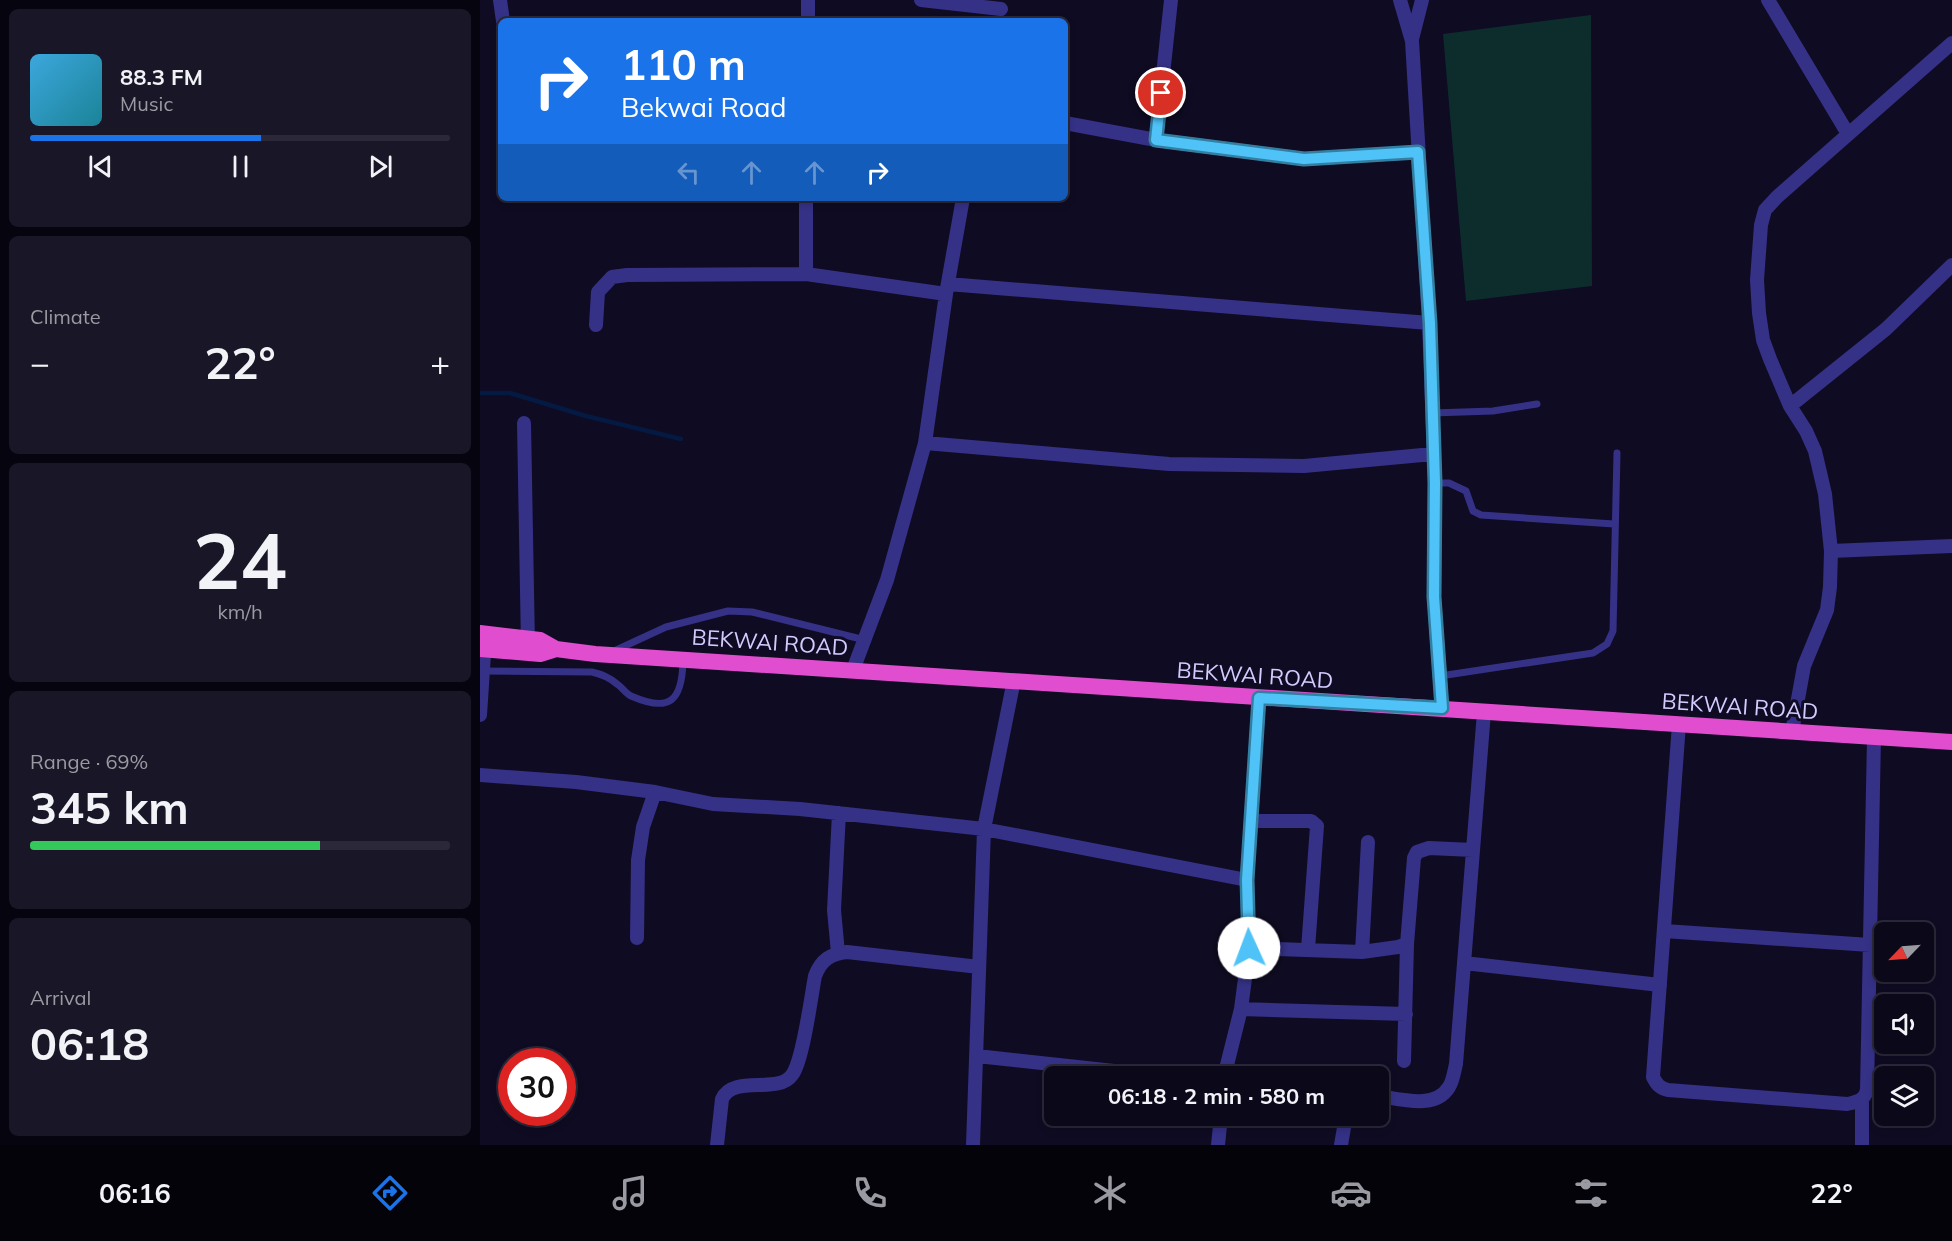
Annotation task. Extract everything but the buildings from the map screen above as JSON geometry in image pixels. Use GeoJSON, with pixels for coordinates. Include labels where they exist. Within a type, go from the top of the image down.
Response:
{"type":"FeatureCollection","features":[{"type":"Feature","properties":{"kind":"highway","name":"BEKWAI ROAD"},"geometry":{"type":"LineString","coordinates":[[483,641],[528,646],[540,640],[556,649],[601,654],[1952,742]]}},
{"type":"Feature","properties":{"kind":"street"},"geometry":{"type":"LineString","coordinates":[[500,0],[503,18]]}},
{"type":"Feature","properties":{"kind":"street"},"geometry":{"type":"LineString","coordinates":[[808,0],[808,18]]}},
{"type":"Feature","properties":{"kind":"street"},"geometry":{"type":"LineString","coordinates":[[921,0],[1000,10]]}},
{"type":"Feature","properties":{"kind":"street"},"geometry":{"type":"LineString","coordinates":[[1156,140],[1171,0]]}},
{"type":"Feature","properties":{"kind":"street"},"geometry":{"type":"LineString","coordinates":[[1400,0],[1412,41],[1430,323],[1435,483],[1434,597],[1442,708]]}},
{"type":"Feature","properties":{"kind":"street"},"geometry":{"type":"LineString","coordinates":[[1412,41],[1422,0]]}},
{"type":"Feature","properties":{"kind":"street"},"geometry":{"type":"LineString","coordinates":[[1768,0],[1848,134]]}},
{"type":"Feature","properties":{"kind":"street"},"geometry":{"type":"LineString","coordinates":[[1792,732],[1804,666],[1827,610],[1831,551],[1825,494],[1815,451],[1806,431],[1790,406],[1763,340],[1757,280],[1761,225],[1765,210],[1777,197],[1952,43]]}},
{"type":"Feature","properties":{"kind":"street"},"geometry":{"type":"LineString","coordinates":[[1068,124],[1156,140],[1304,159],[1418,152]]}},
{"type":"Feature","properties":{"kind":"street"},"geometry":{"type":"LineString","coordinates":[[806,201],[806,274]]}},
{"type":"Feature","properties":{"kind":"street"},"geometry":{"type":"LineString","coordinates":[[853,670],[887,580],[925,443],[947,289],[962,201]]}},
{"type":"Feature","properties":{"kind":"street"},"geometry":{"type":"LineString","coordinates":[[1790,406],[1886,329],[1952,265]]}},
{"type":"Feature","properties":{"kind":"street"},"geometry":{"type":"LineString","coordinates":[[596,325],[598,292],[612,277],[627,274],[806,274],[947,289],[1430,323]]}},
{"type":"Feature","properties":{"kind":"street"},"geometry":{"type":"LineString","coordinates":[[524,423],[528,646]]}},
{"type":"Feature","properties":{"kind":"street"},"geometry":{"type":"LineString","coordinates":[[925,443],[1169,464],[1304,466],[1433,454]]}},
{"type":"Feature","properties":{"kind":"street"},"geometry":{"type":"LineString","coordinates":[[1831,551],[1952,546]]}},
{"type":"Feature","properties":{"kind":"street"},"geometry":{"type":"LineString","coordinates":[[480,715],[483,641]]}},
{"type":"Feature","properties":{"kind":"street"},"geometry":{"type":"LineString","coordinates":[[973,1145],[984,829],[1014,680]]}},
{"type":"Feature","properties":{"kind":"street"},"geometry":{"type":"LineString","coordinates":[[1227,1066],[1241,1009],[1249,948],[1247,880],[1259,698]]}},
{"type":"Feature","properties":{"kind":"street"},"geometry":{"type":"LineString","coordinates":[[1389,1097],[1429,1101],[1443,1095],[1451,1085],[1456,1064],[1484,712]]}},
{"type":"Feature","properties":{"kind":"street"},"geometry":{"type":"LineString","coordinates":[[1679,724],[1653,1077],[1660,1088],[1668,1090],[1847,1104],[1862,1099],[1866,1096],[1867,1090],[1874,738]]}},
{"type":"Feature","properties":{"kind":"street"},"geometry":{"type":"LineString","coordinates":[[480,775],[576,782],[655,792],[714,804],[839,813],[984,829],[1247,880]]}},
{"type":"Feature","properties":{"kind":"street"},"geometry":{"type":"LineString","coordinates":[[637,938],[638,860],[643,827],[655,792]]}},
{"type":"Feature","properties":{"kind":"street"},"geometry":{"type":"LineString","coordinates":[[838,953],[834,910],[839,813]]}},
{"type":"Feature","properties":{"kind":"street"},"geometry":{"type":"LineString","coordinates":[[1251,821],[1311,821],[1317,826],[1308,949]]}},
{"type":"Feature","properties":{"kind":"street"},"geometry":{"type":"LineString","coordinates":[[1362,952],[1368,842]]}},
{"type":"Feature","properties":{"kind":"street"},"geometry":{"type":"LineString","coordinates":[[1404,1061],[1407,944],[1414,858],[1417,852],[1429,848],[1473,850]]}},
{"type":"Feature","properties":{"kind":"street"},"geometry":{"type":"LineString","coordinates":[[1664,931],[1870,945]]}},
{"type":"Feature","properties":{"kind":"street"},"geometry":{"type":"LineString","coordinates":[[1249,948],[1362,952],[1407,944]]}},
{"type":"Feature","properties":{"kind":"street"},"geometry":{"type":"LineString","coordinates":[[717,1145],[724,1093],[733,1088],[781,1082],[792,1076],[799,1059],[815,976],[825,959],[847,952],[979,967]]}},
{"type":"Feature","properties":{"kind":"street"},"geometry":{"type":"LineString","coordinates":[[1464,963],[1660,985]]}},
{"type":"Feature","properties":{"kind":"street"},"geometry":{"type":"LineString","coordinates":[[1241,1009],[1406,1014]]}},
{"type":"Feature","properties":{"kind":"street"},"geometry":{"type":"LineString","coordinates":[[977,1056],[1068,1066]]}},
{"type":"Feature","properties":{"kind":"street"},"geometry":{"type":"LineString","coordinates":[[1862,1099],[1862,1145]]}},
{"type":"Feature","properties":{"kind":"street"},"geometry":{"type":"LineString","coordinates":[[1218,1145],[1220,1126]]}},
{"type":"Feature","properties":{"kind":"street"},"geometry":{"type":"LineString","coordinates":[[1341,1145],[1344,1126]]}},
{"type":"Feature","properties":{"kind":"lane"},"geometry":{"type":"LineString","coordinates":[[1432,413],[1493,411],[1537,404]]}},
{"type":"Feature","properties":{"kind":"lane"},"geometry":{"type":"LineString","coordinates":[[1440,676],[1593,653],[1607,644],[1613,632],[1617,453]]}},
{"type":"Feature","properties":{"kind":"lane"},"geometry":{"type":"LineString","coordinates":[[1435,483],[1449,483],[1466,491],[1473,511],[1481,515],[1614,524]]}},
{"type":"Feature","properties":{"kind":"lane"},"geometry":{"type":"LineString","coordinates":[[592,672],[601,654],[666,627],[729,611],[752,612],[865,640]]}},
{"type":"Feature","properties":{"kind":"lane"},"geometry":{"type":"LineString","coordinates":[[483,671],[592,672],[605,675],[629,695],[653,703],[668,703],[676,697],[682,680],[683,659]]}},
{"type":"Feature","properties":{"kind":"green space"},"geometry":{"type":"Polygon","coordinates":[[[1591,15],[1592,286],[1466,301],[1443,34],[1591,15]]]}},
{"type":"Feature","properties":{"kind":"waterway"},"geometry":{"type":"LineString","coordinates":[[480,393],[510,393],[586,416],[681,439]]}},
{"type":"Feature","properties":{"kind":"route"},"geometry":{"type":"LineString","coordinates":[[1161,93],[1156,140],[1304,159],[1418,152],[1430,323],[1435,483],[1434,597],[1442,708],[1259,698],[1247,880],[1249,948]]}}]}
